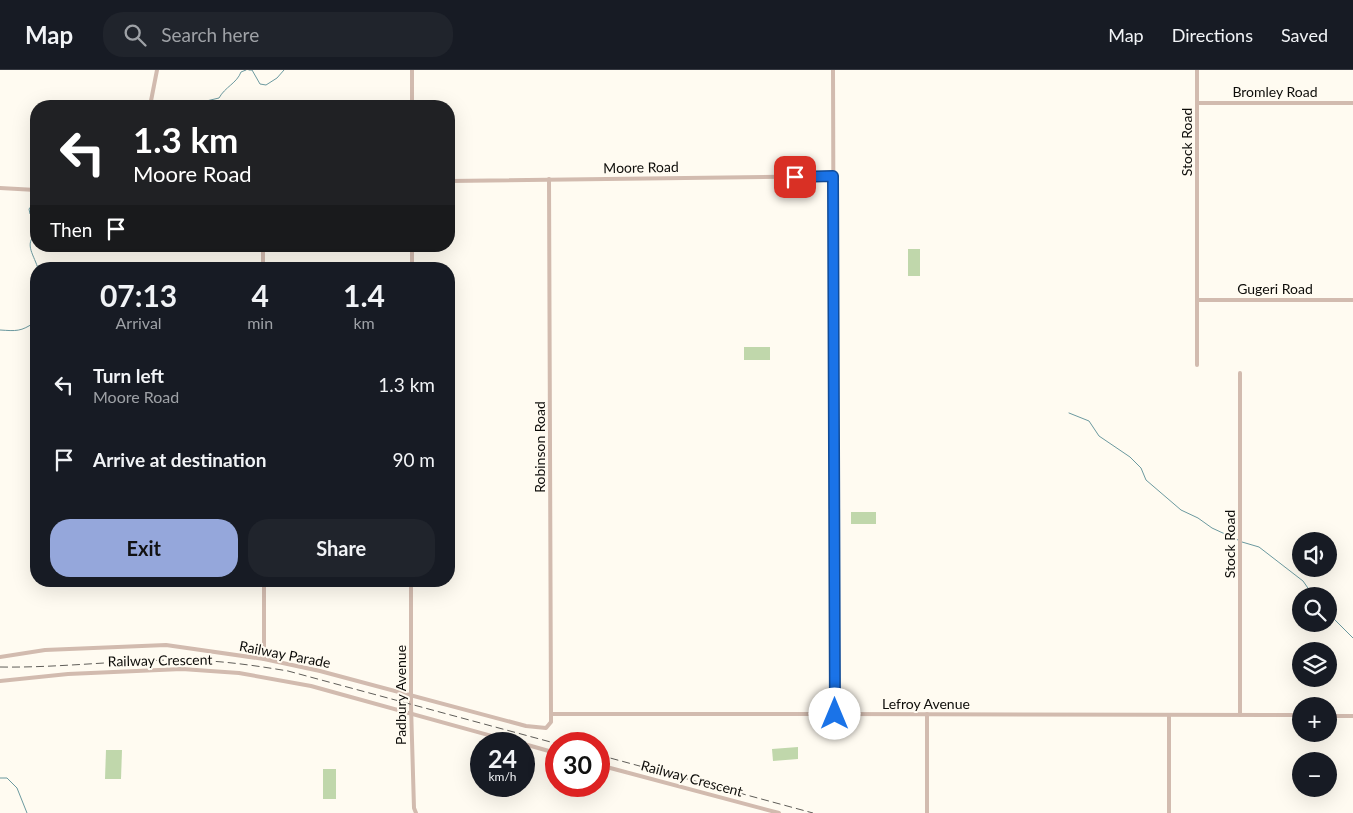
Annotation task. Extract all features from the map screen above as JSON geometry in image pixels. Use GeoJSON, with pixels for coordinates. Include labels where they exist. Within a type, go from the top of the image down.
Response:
{"type":"FeatureCollection","features":[{"type":"Feature","properties":{"kind":"street"},"geometry":{"type":"LineString","coordinates":[[151,100],[157,70]]}},
{"type":"Feature","properties":{"kind":"street"},"geometry":{"type":"LineString","coordinates":[[412,70],[412,100]]}},
{"type":"Feature","properties":{"kind":"street"},"geometry":{"type":"LineString","coordinates":[[833,70],[835,714]]}},
{"type":"Feature","properties":{"kind":"street","name":"Stock Road"},"geometry":{"type":"LineString","coordinates":[[1197,70],[1197,364]]}},
{"type":"Feature","properties":{"kind":"street","name":"Bromley Road"},"geometry":{"type":"LineString","coordinates":[[1197,103],[1353,103]]}},
{"type":"Feature","properties":{"kind":"street","name":"Moore Road"},"geometry":{"type":"LineString","coordinates":[[455,181],[833,176]]}},
{"type":"Feature","properties":{"kind":"street","name":"Robinson Road"},"geometry":{"type":"LineString","coordinates":[[549,179],[551,714]]}},
{"type":"Feature","properties":{"kind":"street"},"geometry":{"type":"LineString","coordinates":[[0,188],[30,190]]}},
{"type":"Feature","properties":{"kind":"street","name":"Gugeri Road"},"geometry":{"type":"LineString","coordinates":[[1198,300],[1353,300]]}},
{"type":"Feature","properties":{"kind":"street","name":"Stock Road"},"geometry":{"type":"LineString","coordinates":[[1240,372],[1240,715]]}},
{"type":"Feature","properties":{"kind":"street"},"geometry":{"type":"LineString","coordinates":[[264,587],[264,659]]}},
{"type":"Feature","properties":{"kind":"street","name":"Padbury Avenue"},"geometry":{"type":"LineString","coordinates":[[412,587],[411,714],[415,811]]}},
{"type":"Feature","properties":{"kind":"street","name":"Railway Parade"},"geometry":{"type":"LineString","coordinates":[[0,657],[45,650],[150,644],[166,645],[264,659],[320,671],[539,729],[546,728],[551,722],[551,714]]}},
{"type":"Feature","properties":{"kind":"street","name":"Railway Crescent"},"geometry":{"type":"LineString","coordinates":[[0,681],[68,674],[182,669],[211,670],[311,686],[478,732]]}},
{"type":"Feature","properties":{"kind":"street","name":"Lefroy Avenue"},"geometry":{"type":"LineString","coordinates":[[551,714],[1292,716]]}},
{"type":"Feature","properties":{"kind":"street"},"geometry":{"type":"LineString","coordinates":[[927,714],[927,813]]}},
{"type":"Feature","properties":{"kind":"street"},"geometry":{"type":"LineString","coordinates":[[1169,715],[1169,813]]}},
{"type":"Feature","properties":{"kind":"street"},"geometry":{"type":"LineString","coordinates":[[1337,716],[1353,716]]}},
{"type":"Feature","properties":{"kind":"street","name":"Railway Crescent"},"geometry":{"type":"LineString","coordinates":[[610,767],[779,813]]}},
{"type":"Feature","properties":{"kind":"green space"},"geometry":{"type":"Polygon","coordinates":[[[908,249],[920,249],[920,276],[908,276],[908,249]]]}},
{"type":"Feature","properties":{"kind":"green space"},"geometry":{"type":"Polygon","coordinates":[[[744,347],[770,347],[770,360],[744,360],[744,347]]]}},
{"type":"Feature","properties":{"kind":"green space"},"geometry":{"type":"Polygon","coordinates":[[[851,512],[876,512],[876,524],[851,524],[851,512]]]}},
{"type":"Feature","properties":{"kind":"green space"},"geometry":{"type":"Polygon","coordinates":[[[798,747],[798,759],[773,761],[772,749],[798,747]]]}},
{"type":"Feature","properties":{"kind":"green space"},"geometry":{"type":"Polygon","coordinates":[[[106,750],[122,750],[121,779],[105,779],[106,750]]]}},
{"type":"Feature","properties":{"kind":"green space"},"geometry":{"type":"Polygon","coordinates":[[[323,769],[336,769],[336,799],[323,799],[323,769]]]}},
{"type":"Feature","properties":{"kind":"waterway"},"geometry":{"type":"LineString","coordinates":[[210,100],[219,98],[241,72],[246,70]]}},
{"type":"Feature","properties":{"kind":"waterway"},"geometry":{"type":"LineString","coordinates":[[249,70],[252,70],[260,84],[266,85],[277,78],[284,70]]}},
{"type":"Feature","properties":{"kind":"waterway"},"geometry":{"type":"LineString","coordinates":[[30,208],[30,214]]}},
{"type":"Feature","properties":{"kind":"waterway"},"geometry":{"type":"LineString","coordinates":[[32,252],[35,262]]}},
{"type":"Feature","properties":{"kind":"waterway"},"geometry":{"type":"LineString","coordinates":[[0,330],[14,331],[30,325]]}},
{"type":"Feature","properties":{"kind":"waterway"},"geometry":{"type":"LineString","coordinates":[[1069,413],[1089,421],[1099,436],[1130,457],[1141,468],[1146,480],[1181,510],[1238,540]]}},
{"type":"Feature","properties":{"kind":"waterway"},"geometry":{"type":"LineString","coordinates":[[1242,542],[1259,547],[1303,581],[1307,587]]}},
{"type":"Feature","properties":{"kind":"waterway"},"geometry":{"type":"LineString","coordinates":[[1337,622],[1353,638]]}},
{"type":"Feature","properties":{"kind":"waterway"},"geometry":{"type":"LineString","coordinates":[[0,778],[7,778],[17,788],[27,813]]}},
{"type":"Feature","properties":{"kind":"railway"},"geometry":{"type":"LineString","coordinates":[[0,667],[181,660],[248,665],[288,671],[545,740]]}},
{"type":"Feature","properties":{"kind":"railway"},"geometry":{"type":"LineString","coordinates":[[610,758],[813,813]]}},
{"type":"Feature","properties":{"kind":"route"},"geometry":{"type":"LineString","coordinates":[[795,177],[833,176],[835,714]]}}]}
